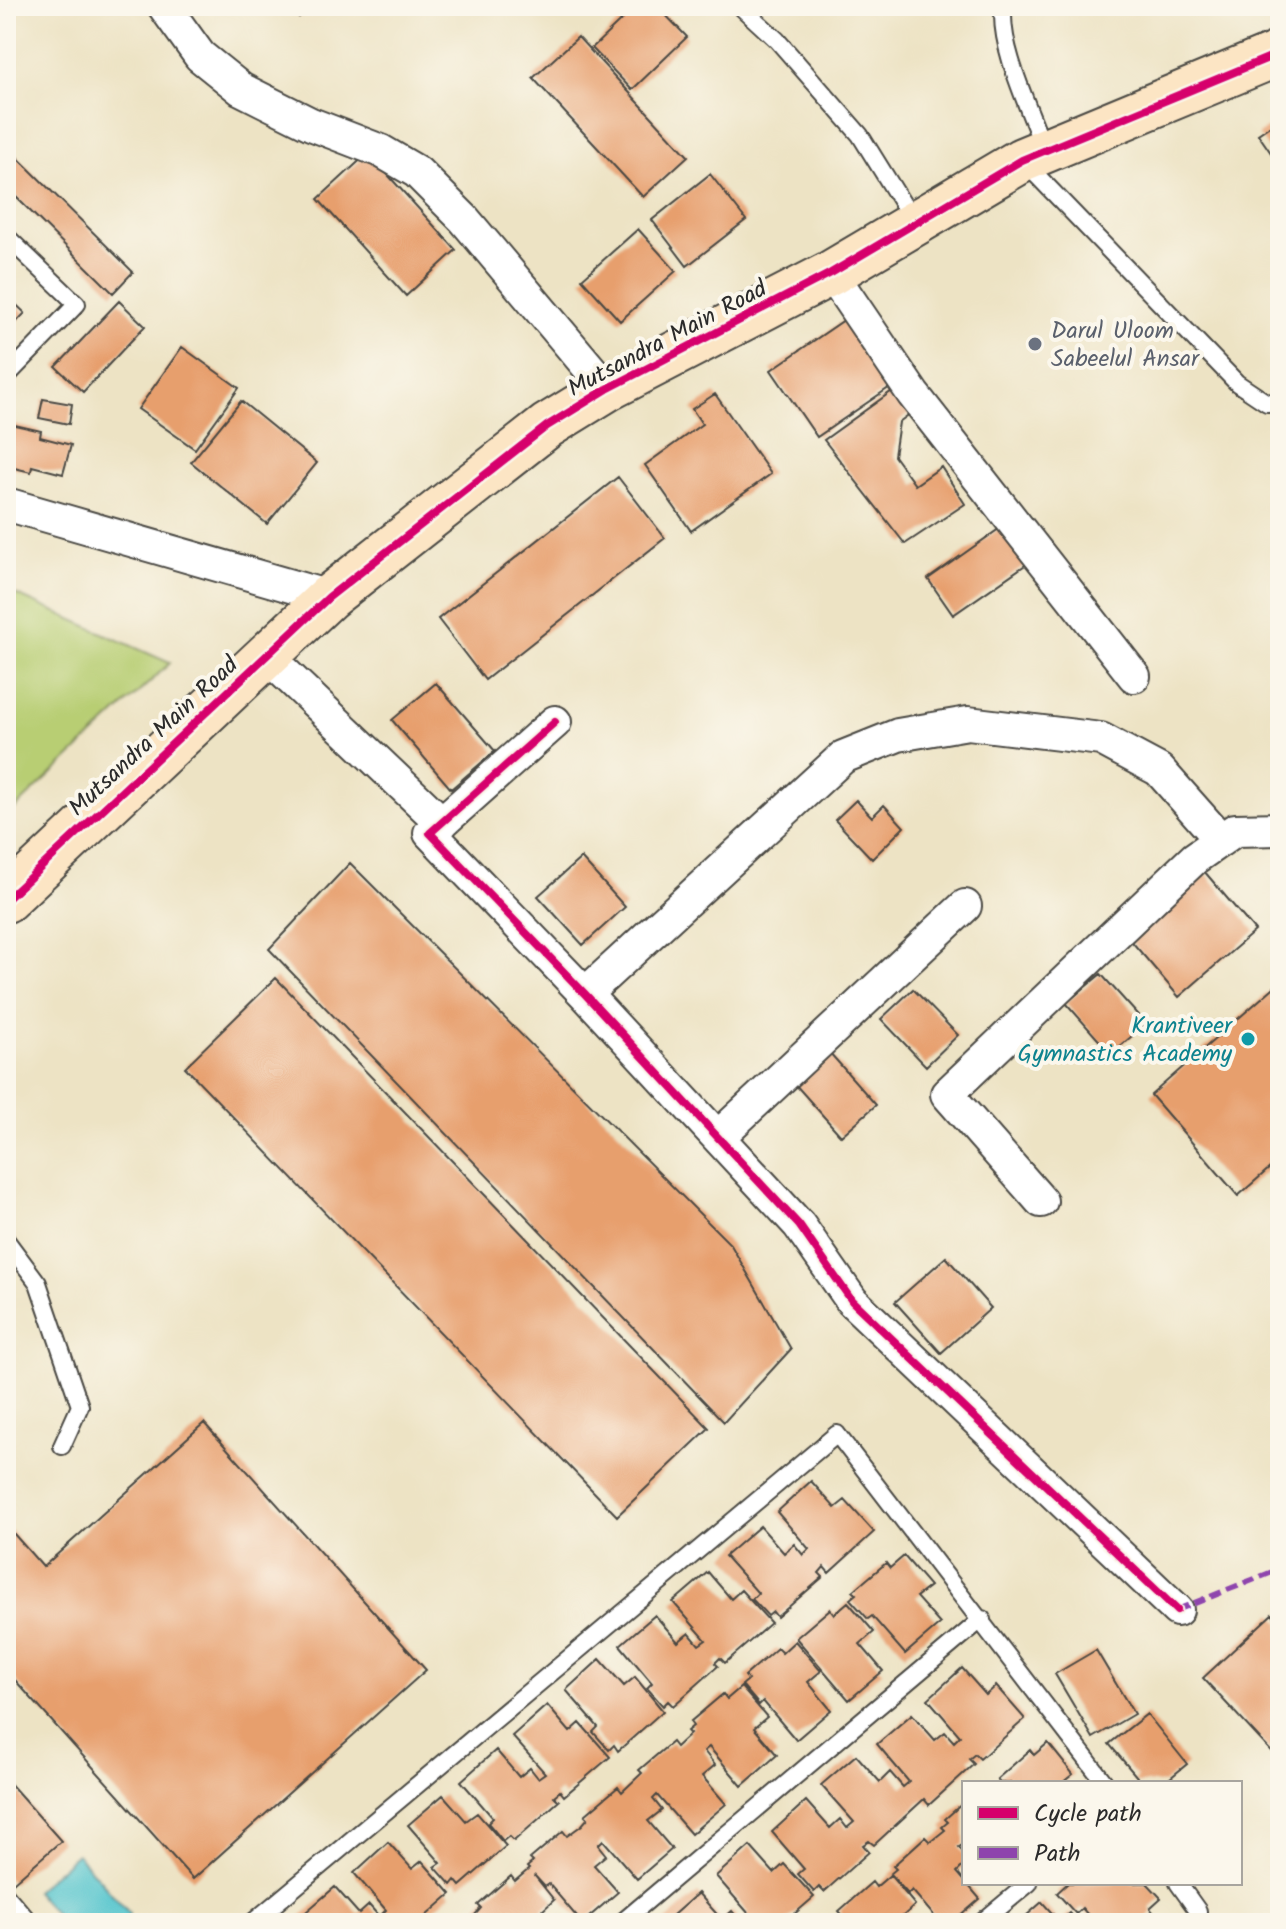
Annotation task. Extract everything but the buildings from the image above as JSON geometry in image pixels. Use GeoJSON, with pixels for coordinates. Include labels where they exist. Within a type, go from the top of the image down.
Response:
{"type":"FeatureCollection","features":[{"type":"Feature","properties":{"kind":"street"},"geometry":{"type":"LineString","coordinates":[[164,6],[200,56],[241,89],[311,124],[381,151],[417,172],[464,219],[607,389]]}},
{"type":"Feature","properties":{"kind":"street","name":"Mutsandra Main Road"},"geometry":{"type":"LineString","coordinates":[[6,900],[329,597],[547,426],[607,389],[831,273],[1034,155],[1280,53]]}},
{"type":"Feature","properties":{"kind":"street"},"geometry":{"type":"LineString","coordinates":[[831,273],[913,394],[1134,676]]}},
{"type":"Feature","properties":{"kind":"street"},"geometry":{"type":"LineString","coordinates":[[6,504],[329,597]]}},
{"type":"Feature","properties":{"kind":"street"},"geometry":{"type":"LineString","coordinates":[[268,657],[442,823]]}},
{"type":"Feature","properties":{"kind":"street"},"geometry":{"type":"LineString","coordinates":[[555,722],[430,833],[585,994],[799,1225],[852,1301],[1177,1610]]}},
{"type":"Feature","properties":{"kind":"street"},"geometry":{"type":"LineString","coordinates":[[585,994],[843,757],[898,735],[968,723],[1101,739],[1159,770],[1221,840]]}},
{"type":"Feature","properties":{"kind":"street"},"geometry":{"type":"LineString","coordinates":[[1041,1201],[947,1094],[1195,858],[1235,830],[1280,829]]}},
{"type":"Feature","properties":{"kind":"street"},"geometry":{"type":"LineString","coordinates":[[718,1137],[965,906]]}},
{"type":"Feature","properties":{"kind":"lane"},"geometry":{"type":"LineString","coordinates":[[740,6],[777,40],[860,135],[915,224]]}},
{"type":"Feature","properties":{"kind":"lane"},"geometry":{"type":"LineString","coordinates":[[1004,6],[1002,17],[1034,155],[1237,383],[1267,403],[1280,401]]}},
{"type":"Feature","properties":{"kind":"lane"},"geometry":{"type":"LineString","coordinates":[[6,236],[77,304],[6,377]]}},
{"type":"Feature","properties":{"kind":"lane"},"geometry":{"type":"LineString","coordinates":[[6,1240],[38,1283],[80,1406],[62,1446]]}},
{"type":"Feature","properties":{"kind":"lane"},"geometry":{"type":"LineString","coordinates":[[252,1923],[837,1434],[1104,1781]]}},
{"type":"Feature","properties":{"kind":"lane"},"geometry":{"type":"LineString","coordinates":[[621,1923],[982,1619]]}},
{"type":"Feature","properties":{"kind":"lane"},"geometry":{"type":"LineString","coordinates":[[981,1923],[1027,1885]]}},
{"type":"Feature","properties":{"kind":"lane"},"geometry":{"type":"LineString","coordinates":[[1179,1885],[1198,1911]]}},
{"type":"Feature","properties":{"kind":"lane"},"geometry":{"type":"LineString","coordinates":[[6,1895],[30,1923]]}},
{"type":"Feature","properties":{"kind":"green space"},"geometry":{"type":"Polygon","coordinates":[[[6,590],[170,663],[6,817],[6,590]]]}},
{"type":"Feature","properties":{"kind":"water"},"geometry":{"type":"Polygon","coordinates":[[[77,1854],[129,1913],[129,1923],[63,1923],[35,1891],[77,1854]]]}},
{"type":"Feature","properties":{"kind":"marked path"},"geometry":{"type":"LineString","coordinates":[[1177,1610],[1280,1569]]}},
{"type":"Feature","properties":{"kind":"cycle path"},"geometry":{"type":"LineString","coordinates":[[6,900],[329,597],[547,426],[607,389],[831,273],[1022,160],[1280,53]]}},
{"type":"Feature","properties":{"kind":"cycle path"},"geometry":{"type":"LineString","coordinates":[[555,722],[430,833],[585,994],[799,1225],[852,1301],[1177,1610]]}},
{"type":"Feature","properties":{"kind":"place","name":"Darul Uloom Sabeelul Ansar"},"geometry":{"type":"Point","coordinates":[1035,344]}},
{"type":"Feature","properties":{"kind":"place","name":"Krantiveer Gymnastics Academy"},"geometry":{"type":"Point","coordinates":[1248,1039]}}]}
